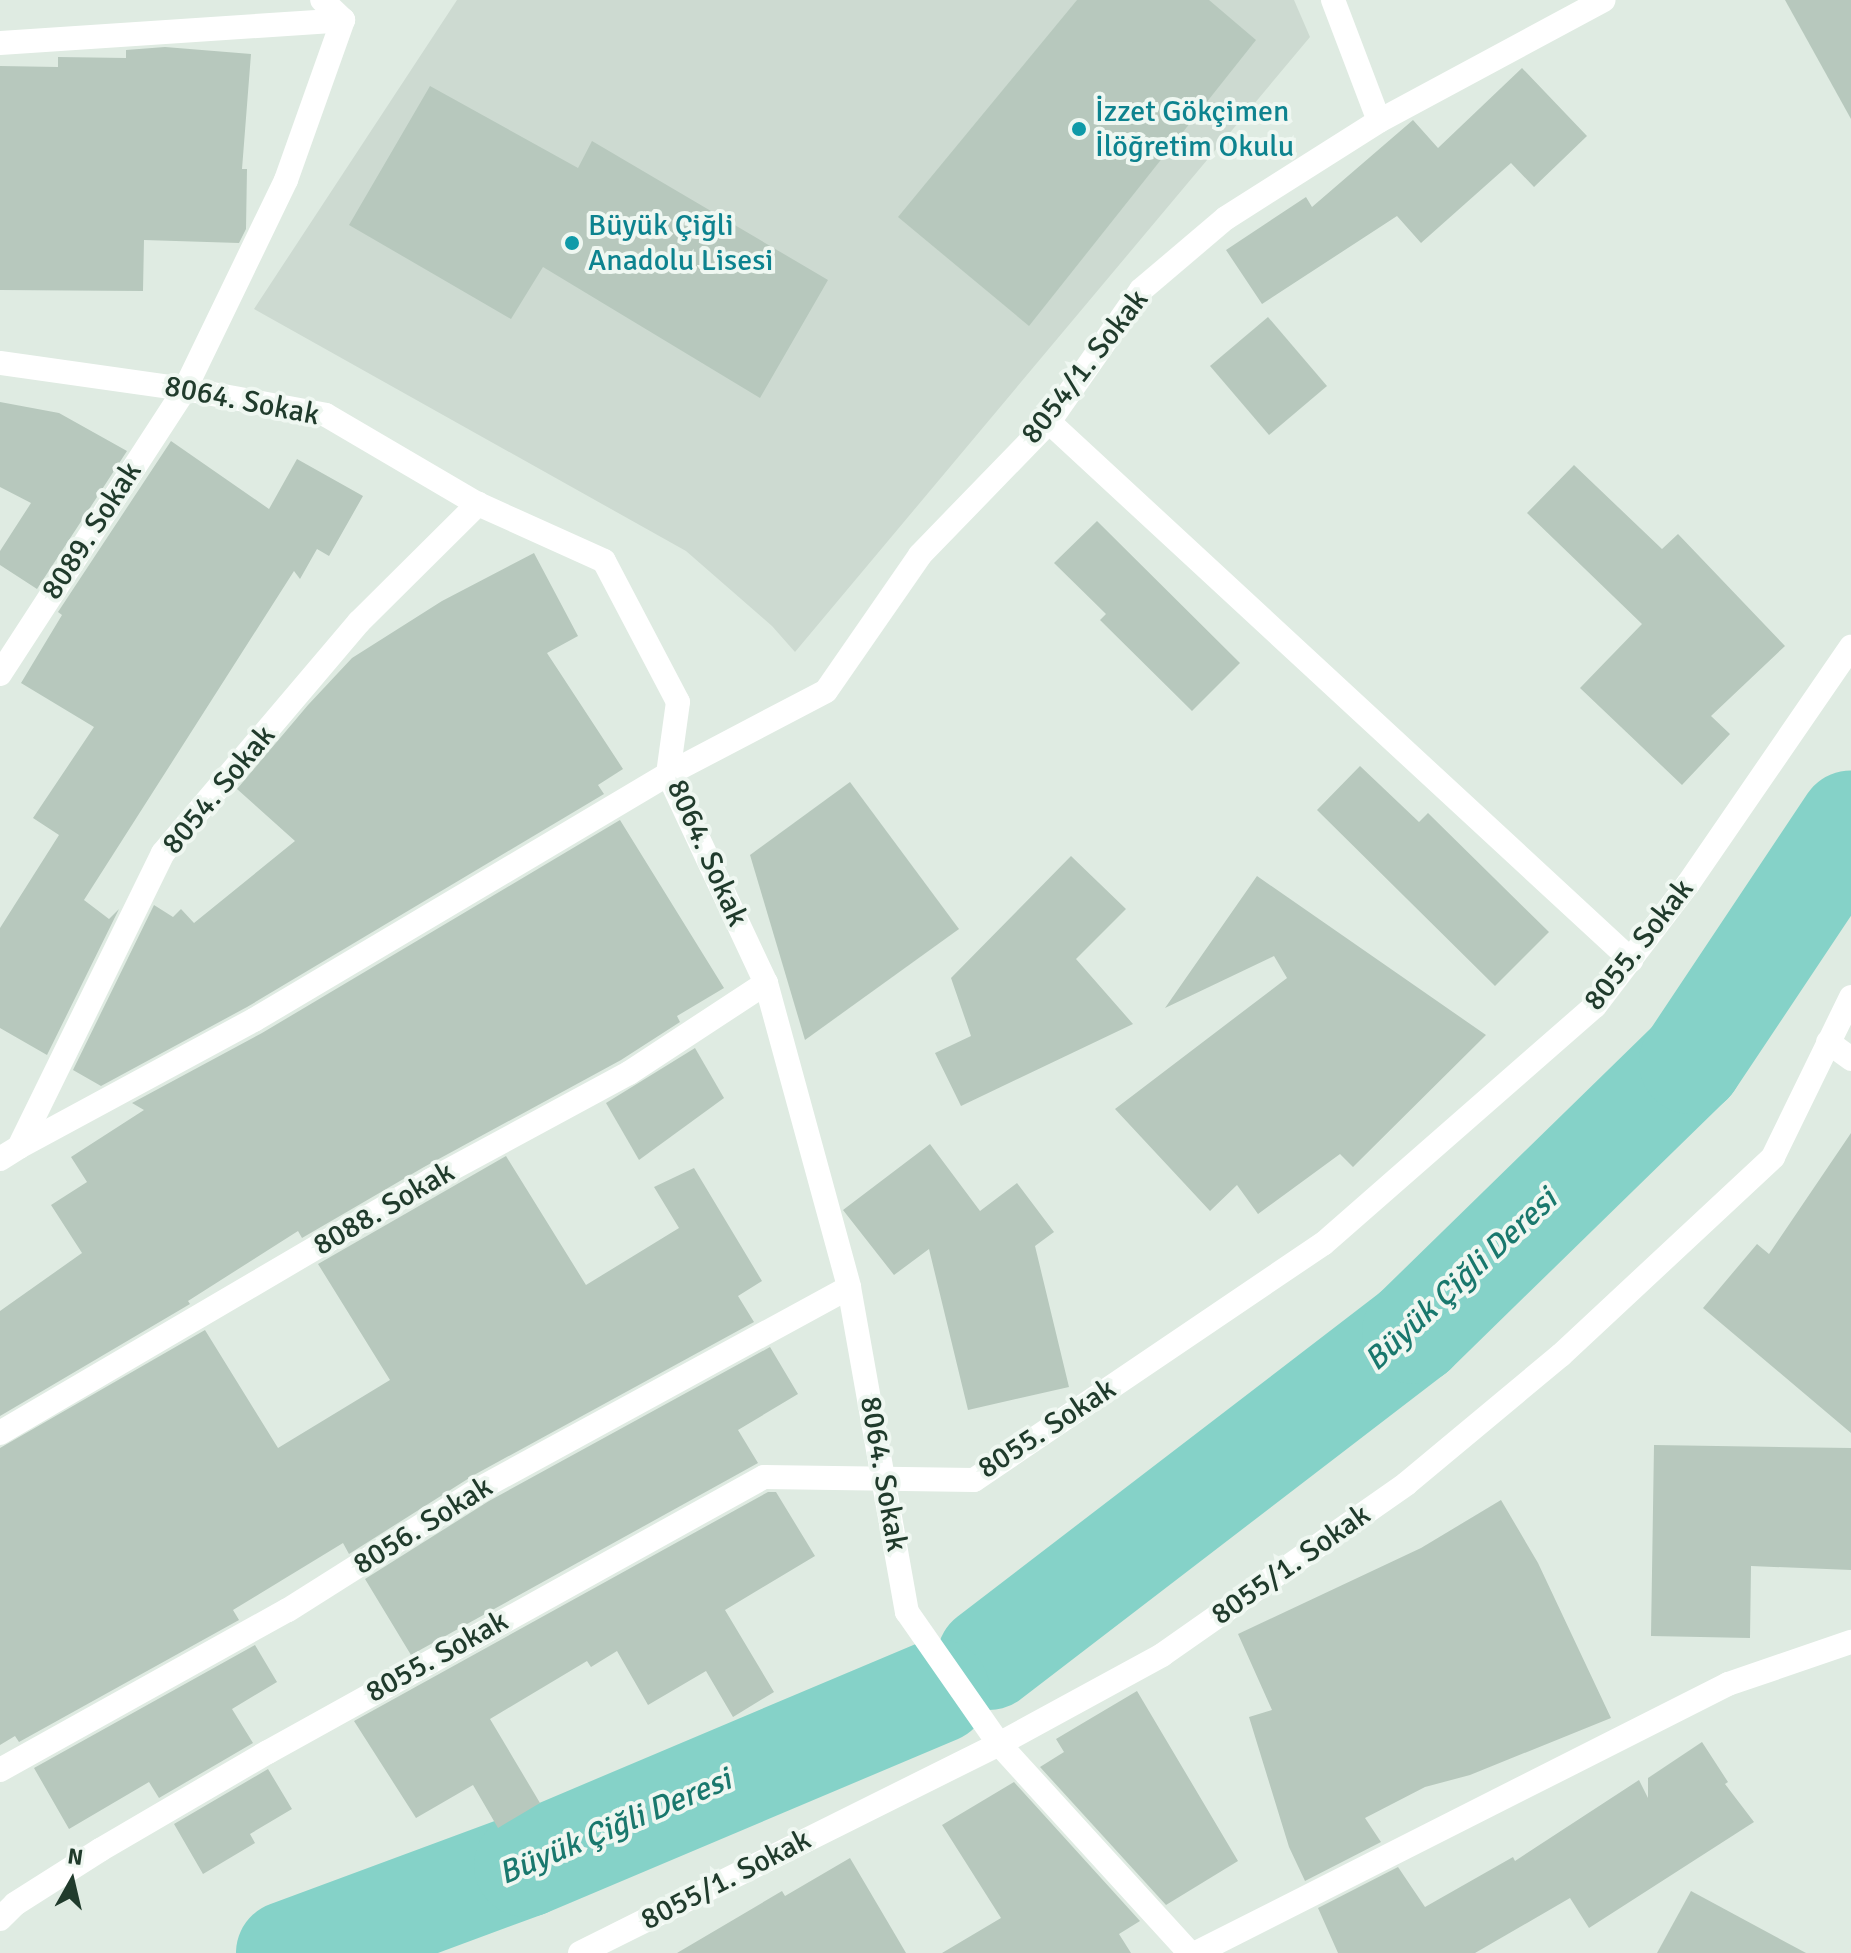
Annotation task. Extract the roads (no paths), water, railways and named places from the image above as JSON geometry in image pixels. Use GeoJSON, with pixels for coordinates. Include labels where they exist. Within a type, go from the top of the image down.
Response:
{"type":"FeatureCollection","features":[{"type":"Feature","properties":{"kind":"street"},"geometry":{"type":"LineString","coordinates":[[322,0],[343,20]]}},
{"type":"Feature","properties":{"kind":"street"},"geometry":{"type":"LineString","coordinates":[[1333,0],[1379,121]]}},
{"type":"Feature","properties":{"kind":"street","name":"8054/1. Sokak"},"geometry":{"type":"LineString","coordinates":[[9,1153],[254,1020],[668,774],[826,691],[920,555],[1049,422],[1141,290],[1226,218],[1379,121],[1604,0]]}},
{"type":"Feature","properties":{"kind":"street"},"geometry":{"type":"LineString","coordinates":[[0,43],[343,20]]}},
{"type":"Feature","properties":{"kind":"street","name":"8089. Sokak"},"geometry":{"type":"LineString","coordinates":[[0,674],[185,389],[286,180],[343,20]]}},
{"type":"Feature","properties":{"kind":"street","name":"8064. Sokak"},"geometry":{"type":"LineString","coordinates":[[0,363],[185,389],[326,415],[478,504],[604,561],[678,702],[668,774],[766,983],[849,1287],[907,1612],[993,1735],[1190,1953]]}},
{"type":"Feature","properties":{"kind":"street"},"geometry":{"type":"LineString","coordinates":[[1049,422],[1631,960]]}},
{"type":"Feature","properties":{"kind":"street","name":"8054. Sokak"},"geometry":{"type":"LineString","coordinates":[[9,1153],[163,853],[359,622],[478,504]]}},
{"type":"Feature","properties":{"kind":"street","name":"8055. Sokak"},"geometry":{"type":"LineString","coordinates":[[0,1919],[15,1904],[100,1850],[268,1752],[764,1477],[974,1480],[1323,1244],[1595,1006],[1688,884],[1851,647]]}},
{"type":"Feature","properties":{"kind":"street","name":"8088. Sokak"},"geometry":{"type":"LineString","coordinates":[[0,1433],[431,1180],[629,1073],[766,983]]}},
{"type":"Feature","properties":{"kind":"street","name":"8055/1. Sokak"},"geometry":{"type":"LineString","coordinates":[[580,1953],[993,1735],[1162,1655],[1406,1484],[1561,1355],[1773,1157],[1851,997]]}},
{"type":"Feature","properties":{"kind":"street"},"geometry":{"type":"LineString","coordinates":[[1828,1042],[1851,1059]]}},
{"type":"Feature","properties":{"kind":"street","name":"8056. Sokak"},"geometry":{"type":"LineString","coordinates":[[0,1770],[288,1610],[481,1488],[849,1287]]}},
{"type":"Feature","properties":{"kind":"street"},"geometry":{"type":"LineString","coordinates":[[1196,1953],[1728,1684],[1851,1642]]}},
{"type":"Feature","properties":{"kind":"waterway","name":"Büyük Çiğli Deresi"},"geometry":{"type":"LineString","coordinates":[[989,1658],[1414,1332],[1691,1062],[1851,822]]}},
{"type":"Feature","properties":{"kind":"waterway","name":"Büyük Çiğli Deresi"},"geometry":{"type":"LineString","coordinates":[[288,1953],[526,1865],[938,1691]]}},
{"type":"Feature","properties":{"kind":"place","name":"İzzet Gökçimen İlöğretim Okulu"},"geometry":{"type":"Point","coordinates":[1079,129]}},
{"type":"Feature","properties":{"kind":"place","name":"Büyük Çiğli Anadolu Lisesi"},"geometry":{"type":"Point","coordinates":[572,243]}}]}
